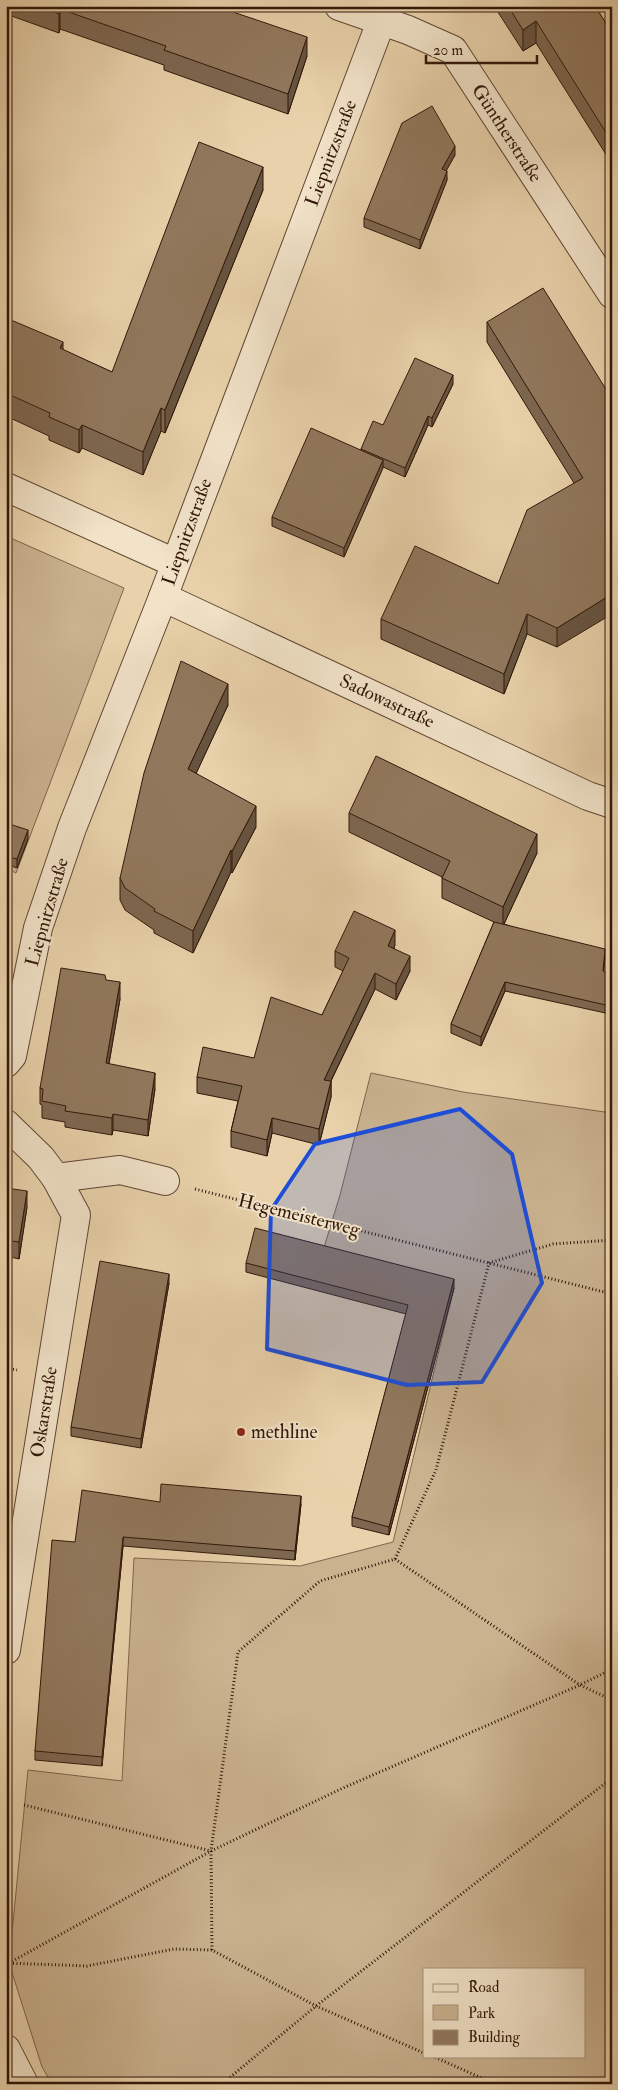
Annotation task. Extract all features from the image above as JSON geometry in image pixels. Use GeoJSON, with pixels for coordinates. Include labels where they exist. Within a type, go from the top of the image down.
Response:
{"type":"FeatureCollection","features":[{"type":"Feature","properties":{"kind":"street","name":"Güntherstraße"},"geometry":{"type":"LineString","coordinates":[[339,6],[384,13],[418,34],[453,50],[612,294]]}},
{"type":"Feature","properties":{"kind":"street","name":"Liepnitzstraße"},"geometry":{"type":"LineString","coordinates":[[6,1063],[12,1056],[38,928],[72,828],[163,597],[384,13]]}},
{"type":"Feature","properties":{"kind":"street"},"geometry":{"type":"LineString","coordinates":[[6,487],[175,563]]}},
{"type":"Feature","properties":{"kind":"street","name":"Sadowastraße"},"geometry":{"type":"LineString","coordinates":[[163,597],[588,796],[612,804]]}},
{"type":"Feature","properties":{"kind":"street"},"geometry":{"type":"LineString","coordinates":[[6,1124],[41,1158],[56,1178],[120,1170],[165,1181]]}},
{"type":"Feature","properties":{"kind":"street","name":"Oskarstraße"},"geometry":{"type":"LineString","coordinates":[[6,1650],[76,1215],[56,1178]]}},
{"type":"Feature","properties":{"kind":"street"},"geometry":{"type":"LineString","coordinates":[[6,2049],[24,2084]]}},
{"type":"Feature","properties":{"kind":"path","name":"Hegemeisterweg"},"geometry":{"type":"LineString","coordinates":[[165,1181],[612,1294]]}},
{"type":"Feature","properties":{"kind":"path"},"geometry":{"type":"LineString","coordinates":[[212,1950],[211,1851],[238,1652],[320,1581],[395,1559],[436,1470],[489,1263],[552,1244],[612,1240]]}},
{"type":"Feature","properties":{"kind":"path"},"geometry":{"type":"LineString","coordinates":[[395,1559],[580,1685],[612,1700]]}},
{"type":"Feature","properties":{"kind":"path"},"geometry":{"type":"LineString","coordinates":[[7,1963],[211,1851],[343,1788],[580,1685],[612,1668]]}},
{"type":"Feature","properties":{"kind":"path"},"geometry":{"type":"LineString","coordinates":[[222,2084],[316,2006],[612,1778]]}},
{"type":"Feature","properties":{"kind":"path"},"geometry":{"type":"LineString","coordinates":[[24,1804],[211,1851]]}},
{"type":"Feature","properties":{"kind":"path"},"geometry":{"type":"LineString","coordinates":[[7,1963],[87,1966],[174,1950],[212,1950],[316,2006],[423,2053]]}},
{"type":"Feature","properties":{"kind":"path"},"geometry":{"type":"LineString","coordinates":[[436,2058],[495,2084]]}},
{"type":"Feature","properties":{"kind":"highlighted area"},"geometry":{"type":"Polygon","coordinates":[[[460,1109],[512,1154],[542,1283],[482,1382],[407,1385],[267,1349],[271,1210],[315,1144],[460,1109]]]}},
{"type":"Feature","properties":{"kind":"green space"},"geometry":{"type":"Polygon","coordinates":[[[6,536],[124,588],[16,873],[6,868],[6,536]]]}},
{"type":"Feature","properties":{"kind":"green space"},"geometry":{"type":"Polygon","coordinates":[[[371,1073],[463,1092],[612,1113],[612,2084],[52,2084],[42,2067],[9,1963],[28,1770],[122,1781],[134,1558],[300,1566],[393,1542],[454,1288],[322,1254],[340,1195],[371,1073]]]}},
{"type":"Feature","properties":{"kind":"building"},"geometry":{"type":"Polygon","coordinates":[[[39,6],[235,6],[233,12],[307,37],[288,94],[164,50],[166,46],[60,9],[59,14],[39,6]]]}},
{"type":"Feature","properties":{"kind":"building"},"geometry":{"type":"Polygon","coordinates":[[[508,6],[595,6],[612,33],[612,142],[536,21],[523,30],[508,6]]]}},
{"type":"Feature","properties":{"kind":"building"},"geometry":{"type":"Polygon","coordinates":[[[432,106],[455,146],[442,169],[447,171],[420,240],[364,218],[402,123],[432,106]]]}},
{"type":"Feature","properties":{"kind":"building"},"geometry":{"type":"Polygon","coordinates":[[[199,142],[263,167],[165,410],[161,408],[143,452],[82,425],[79,430],[49,417],[50,413],[6,393],[6,315],[12,317],[11,320],[63,342],[60,348],[112,372],[199,142]]]}},
{"type":"Feature","properties":{"kind":"building"},"geometry":{"type":"Polygon","coordinates":[[[543,288],[612,399],[612,594],[557,628],[527,614],[504,674],[381,619],[415,546],[498,584],[527,510],[583,478],[487,322],[543,288]]]}},
{"type":"Feature","properties":{"kind":"building"},"geometry":{"type":"Polygon","coordinates":[[[415,358],[453,375],[432,418],[428,416],[405,468],[361,449],[373,421],[383,425],[415,358]]]}},
{"type":"Feature","properties":{"kind":"building"},"geometry":{"type":"Polygon","coordinates":[[[311,428],[383,460],[344,548],[272,517],[311,428]]]}},
{"type":"Feature","properties":{"kind":"building"},"geometry":{"type":"Polygon","coordinates":[[[181,661],[228,684],[188,769],[256,806],[231,850],[193,931],[154,911],[155,909],[125,888],[120,878],[144,773],[181,661]]]}},
{"type":"Feature","properties":{"kind":"building"},"geometry":{"type":"Polygon","coordinates":[[[376,756],[537,834],[503,907],[442,878],[450,861],[349,813],[376,756]]]}},
{"type":"Feature","properties":{"kind":"building"},"geometry":{"type":"Polygon","coordinates":[[[6,823],[28,830],[17,859],[6,856],[6,823]]]}},
{"type":"Feature","properties":{"kind":"building"},"geometry":{"type":"Polygon","coordinates":[[[354,911],[395,930],[388,946],[410,956],[396,984],[375,973],[324,1080],[331,1081],[319,1129],[272,1118],[267,1140],[231,1131],[242,1086],[197,1077],[203,1047],[254,1058],[271,997],[322,1015],[349,958],[335,951],[354,911]]]}},
{"type":"Feature","properties":{"kind":"building"},"geometry":{"type":"Polygon","coordinates":[[[494,922],[605,949],[603,971],[612,975],[610,1006],[505,982],[481,1037],[451,1024],[494,922]]]}},
{"type":"Feature","properties":{"kind":"building"},"geometry":{"type":"Polygon","coordinates":[[[61,968],[105,975],[106,980],[120,982],[106,1063],[155,1073],[148,1120],[113,1114],[112,1118],[65,1111],[66,1106],[42,1101],[43,1089],[40,1088],[61,968]]]}},
{"type":"Feature","properties":{"kind":"building"},"geometry":{"type":"Polygon","coordinates":[[[6,1188],[27,1191],[19,1242],[6,1240],[6,1188]]]}},
{"type":"Feature","properties":{"kind":"building"},"geometry":{"type":"Polygon","coordinates":[[[255,1228],[454,1279],[389,1527],[352,1517],[408,1305],[246,1263],[255,1228]]]}},
{"type":"Feature","properties":{"kind":"building"},"geometry":{"type":"Polygon","coordinates":[[[100,1261],[169,1274],[141,1439],[71,1427],[100,1261]]]}},
{"type":"Feature","properties":{"kind":"building"},"geometry":{"type":"Polygon","coordinates":[[[161,1484],[301,1496],[295,1551],[123,1537],[102,1757],[35,1751],[52,1540],[75,1542],[82,1490],[160,1502],[161,1484]]]}},
{"type":"Feature","properties":{"kind":"place","name":"methline"},"geometry":{"type":"Point","coordinates":[241,1432]}}]}
